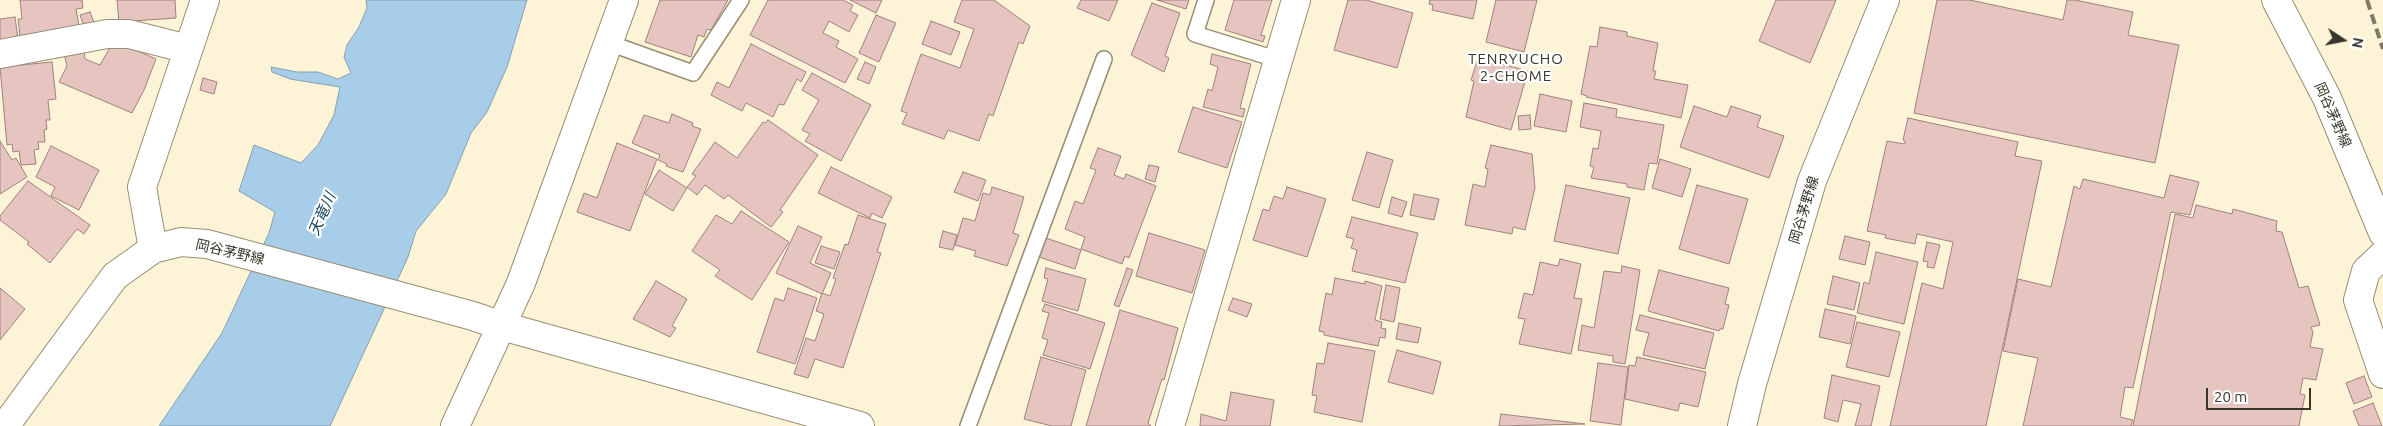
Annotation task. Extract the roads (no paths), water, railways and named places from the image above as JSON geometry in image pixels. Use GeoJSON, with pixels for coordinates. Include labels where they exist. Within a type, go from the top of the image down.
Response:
{"type":"FeatureCollection","features":[{"type":"Feature","properties":{"kind":"street"},"geometry":{"type":"LineString","coordinates":[[153,249],[142,186],[205,0]]}},
{"type":"Feature","properties":{"kind":"street"},"geometry":{"type":"LineString","coordinates":[[455,426],[521,283],[610,43],[624,0]]}},
{"type":"Feature","properties":{"kind":"street"},"geometry":{"type":"LineString","coordinates":[[1170,426],[1296,0]]}},
{"type":"Feature","properties":{"kind":"street","name":"岡谷茅野線"},"geometry":{"type":"LineString","coordinates":[[1742,426],[1752,384],[1812,182],[1885,0]]}},
{"type":"Feature","properties":{"kind":"street","name":"岡谷茅野線"},"geometry":{"type":"LineString","coordinates":[[2276,0],[2327,98],[2383,233]]}},
{"type":"Feature","properties":{"kind":"street"},"geometry":{"type":"LineString","coordinates":[[0,54],[107,34],[129,34],[188,49]]}},
{"type":"Feature","properties":{"kind":"street","name":"岡谷茅野線"},"geometry":{"type":"LineString","coordinates":[[5,426],[115,276],[153,249],[182,242],[207,244],[473,316],[502,326],[860,426]]}},
{"type":"Feature","properties":{"kind":"street"},"geometry":{"type":"LineString","coordinates":[[2383,256],[2366,271],[2358,300],[2383,374]]}},
{"type":"Feature","properties":{"kind":"lane"},"geometry":{"type":"LineString","coordinates":[[610,43],[693,73],[741,0]]}},
{"type":"Feature","properties":{"kind":"lane"},"geometry":{"type":"LineString","coordinates":[[1206,0],[1195,34],[1279,60]]}},
{"type":"Feature","properties":{"kind":"lane"},"geometry":{"type":"LineString","coordinates":[[968,426],[1104,59]]}},
{"type":"Feature","properties":{"kind":"water","name":"天竜川"},"geometry":{"type":"Polygon","coordinates":[[[366,0],[527,0],[507,67],[487,112],[471,133],[446,194],[416,231],[408,257],[330,426],[159,426],[222,333],[269,233],[275,212],[239,191],[254,145],[301,163],[318,145],[334,115],[340,87],[290,79],[272,72],[271,67],[297,72],[318,72],[338,79],[351,73],[344,57],[347,45],[359,27],[367,8],[366,0]]]}},
{"type":"Feature","properties":{"kind":"railway"},"geometry":{"type":"LineString","coordinates":[[2367,0],[2383,49]]}},
{"type":"Feature","properties":{"kind":"district","name":"TENRYUCHO 2-CHOME"},"geometry":{"type":"Point","coordinates":[1516,68]}}]}
